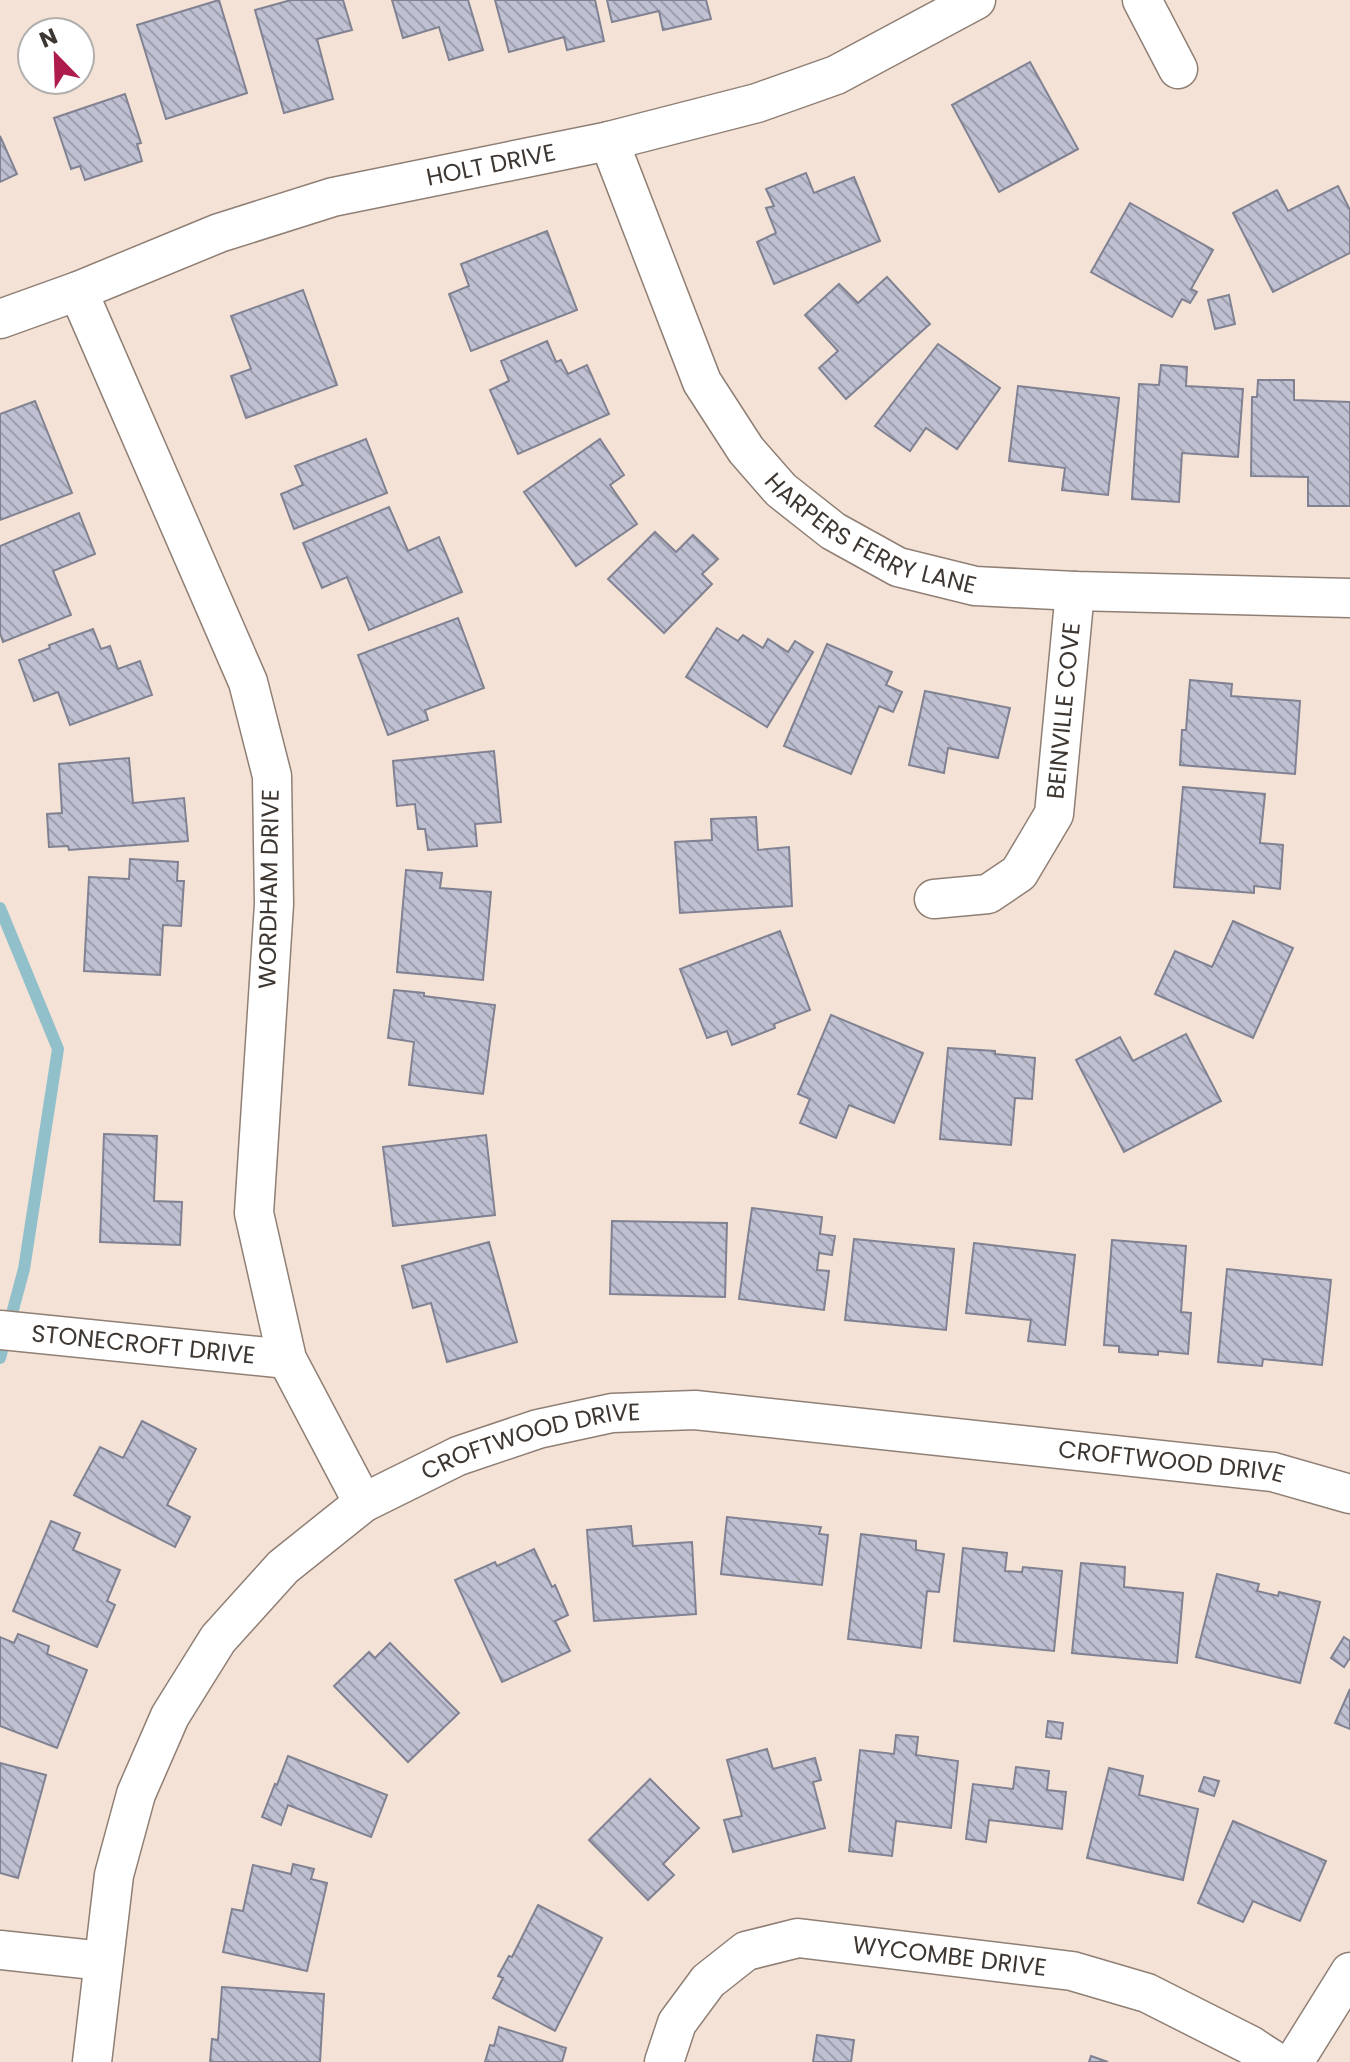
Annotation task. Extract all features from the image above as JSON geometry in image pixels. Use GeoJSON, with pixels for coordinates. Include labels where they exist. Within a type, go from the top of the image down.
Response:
{"type":"FeatureCollection","features":[{"type":"Feature","properties":{"kind":"street","name":"HOLT DRIVE"},"geometry":{"type":"LineString","coordinates":[[0,319],[78,291],[219,233],[333,197],[609,141],[757,103],[836,75],[976,0]]}},
{"type":"Feature","properties":{"kind":"street"},"geometry":{"type":"LineString","coordinates":[[1142,0],[1178,69]]}},
{"type":"Feature","properties":{"kind":"street","name":"HARPERS FERRY LANE"},"geometry":{"type":"LineString","coordinates":[[609,141],[702,382],[746,450],[781,490],[833,531],[898,567],[975,586],[1350,598]]}},
{"type":"Feature","properties":{"kind":"street","name":"WORDHAM DRIVE"},"geometry":{"type":"LineString","coordinates":[[78,291],[248,682],[272,776],[274,904],[254,1213],[287,1359],[363,1503]]}},
{"type":"Feature","properties":{"kind":"street","name":"BEINVILLE COVE"},"geometry":{"type":"LineString","coordinates":[[934,899],[988,894],[1019,873],[1054,814],[1075,591]]}},
{"type":"Feature","properties":{"kind":"street","name":"STONECROFT DRIVE"},"geometry":{"type":"LineString","coordinates":[[12,1332],[287,1359]]}},
{"type":"Feature","properties":{"kind":"street","name":"CROFTWOOD DRIVE"},"geometry":{"type":"LineString","coordinates":[[92,2062],[114,1875],[136,1794],[170,1716],[218,1639],[283,1567],[363,1503],[458,1456],[538,1429],[612,1413],[695,1410],[1273,1472],[1350,1494]]}},
{"type":"Feature","properties":{"kind":"street","name":"WYCOMBE DRIVE"},"geometry":{"type":"LineString","coordinates":[[664,2062],[677,2023],[708,1981],[746,1951],[798,1938],[1072,1971],[1147,1993],[1250,2045],[1276,2062]]}},
{"type":"Feature","properties":{"kind":"street"},"geometry":{"type":"LineString","coordinates":[[0,1950],[103,1961]]}},
{"type":"Feature","properties":{"kind":"street"},"geometry":{"type":"LineString","coordinates":[[1294,2062],[1350,1972]]}},
{"type":"Feature","properties":{"kind":"building"},"geometry":{"type":"Polygon","coordinates":[[[219,0],[247,93],[166,119],[137,25],[219,0]]]}},
{"type":"Feature","properties":{"kind":"building"},"geometry":{"type":"Polygon","coordinates":[[[291,0],[343,0],[352,30],[317,39],[333,99],[284,113],[255,10],[291,0]]]}},
{"type":"Feature","properties":{"kind":"building"},"geometry":{"type":"Polygon","coordinates":[[[392,0],[468,0],[483,50],[449,60],[439,27],[403,38],[392,0]]]}},
{"type":"Feature","properties":{"kind":"building"},"geometry":{"type":"Polygon","coordinates":[[[495,0],[595,0],[604,41],[567,50],[564,37],[509,52],[495,0]]]}},
{"type":"Feature","properties":{"kind":"building"},"geometry":{"type":"Polygon","coordinates":[[[607,0],[706,0],[711,19],[663,30],[659,11],[612,22],[607,0]]]}},
{"type":"Feature","properties":{"kind":"building"},"geometry":{"type":"Polygon","coordinates":[[[1030,62],[1078,149],[999,192],[952,105],[1030,62]]]}},
{"type":"Feature","properties":{"kind":"building"},"geometry":{"type":"Polygon","coordinates":[[[125,94],[141,143],[137,144],[142,161],[85,180],[80,166],[71,169],[54,118],[125,94]]]}},
{"type":"Feature","properties":{"kind":"building"},"geometry":{"type":"Polygon","coordinates":[[[0,136],[17,174],[0,182],[0,136]]]}},
{"type":"Feature","properties":{"kind":"building"},"geometry":{"type":"Polygon","coordinates":[[[806,173],[814,193],[854,177],[880,241],[774,284],[757,242],[776,233],[766,208],[774,206],[766,189],[806,173]]]}},
{"type":"Feature","properties":{"kind":"building"},"geometry":{"type":"Polygon","coordinates":[[[1338,186],[1350,210],[1350,253],[1273,292],[1233,213],[1277,190],[1288,211],[1338,186]]]}},
{"type":"Feature","properties":{"kind":"building"},"geometry":{"type":"Polygon","coordinates":[[[1130,203],[1213,250],[1191,289],[1197,292],[1190,303],[1182,299],[1172,317],[1091,272],[1130,203]]]}},
{"type":"Feature","properties":{"kind":"building"},"geometry":{"type":"Polygon","coordinates":[[[547,231],[577,310],[471,351],[449,294],[469,286],[461,264],[547,231]]]}},
{"type":"Feature","properties":{"kind":"building"},"geometry":{"type":"Polygon","coordinates":[[[887,277],[930,324],[846,399],[819,368],[838,351],[805,315],[839,284],[858,303],[887,277]]]}},
{"type":"Feature","properties":{"kind":"building"},"geometry":{"type":"Polygon","coordinates":[[[303,290],[337,385],[246,418],[231,376],[251,369],[231,316],[303,290]]]}},
{"type":"Feature","properties":{"kind":"building"},"geometry":{"type":"Polygon","coordinates":[[[1229,295],[1235,324],[1215,329],[1208,300],[1229,295]]]}},
{"type":"Feature","properties":{"kind":"building"},"geometry":{"type":"Polygon","coordinates":[[[547,341],[556,362],[561,360],[568,374],[587,365],[609,414],[518,454],[490,390],[509,381],[501,361],[547,341]]]}},
{"type":"Feature","properties":{"kind":"building"},"geometry":{"type":"Polygon","coordinates":[[[938,344],[1000,388],[957,449],[926,428],[910,451],[875,426],[938,344]]]}},
{"type":"Feature","properties":{"kind":"building"},"geometry":{"type":"Polygon","coordinates":[[[1161,365],[1187,367],[1186,386],[1243,389],[1238,457],[1182,453],[1179,502],[1132,499],[1139,384],[1159,385],[1161,365]]]}},
{"type":"Feature","properties":{"kind":"building"},"geometry":{"type":"Polygon","coordinates":[[[1258,380],[1294,380],[1294,400],[1350,402],[1350,506],[1308,506],[1308,477],[1251,476],[1252,397],[1257,397],[1258,380]]]}},
{"type":"Feature","properties":{"kind":"building"},"geometry":{"type":"Polygon","coordinates":[[[1018,386],[1119,398],[1108,495],[1062,490],[1065,468],[1009,461],[1018,386]]]}},
{"type":"Feature","properties":{"kind":"building"},"geometry":{"type":"Polygon","coordinates":[[[35,401],[72,493],[0,520],[0,414],[35,401]]]}},
{"type":"Feature","properties":{"kind":"building"},"geometry":{"type":"Polygon","coordinates":[[[366,439],[387,493],[294,529],[281,494],[303,485],[295,466],[366,439]]]}},
{"type":"Feature","properties":{"kind":"building"},"geometry":{"type":"Polygon","coordinates":[[[600,439],[624,475],[610,485],[637,524],[576,566],[524,492],[600,439]]]}},
{"type":"Feature","properties":{"kind":"building"},"geometry":{"type":"Polygon","coordinates":[[[389,507],[408,551],[439,537],[462,592],[369,630],[347,577],[322,588],[303,543],[389,507]]]}},
{"type":"Feature","properties":{"kind":"building"},"geometry":{"type":"Polygon","coordinates":[[[79,513],[95,554],[53,571],[71,615],[3,642],[0,633],[0,546],[79,513]]]}},
{"type":"Feature","properties":{"kind":"building"},"geometry":{"type":"Polygon","coordinates":[[[655,532],[676,552],[693,535],[718,559],[702,574],[712,584],[664,633],[608,579],[655,532]]]}},
{"type":"Feature","properties":{"kind":"building"},"geometry":{"type":"Polygon","coordinates":[[[458,618],[484,688],[425,710],[428,720],[388,735],[358,655],[458,618]]]}},
{"type":"Feature","properties":{"kind":"building"},"geometry":{"type":"Polygon","coordinates":[[[717,628],[738,641],[743,635],[763,648],[768,639],[788,652],[795,641],[813,652],[767,727],[686,677],[717,628]]]}},
{"type":"Feature","properties":{"kind":"building"},"geometry":{"type":"Polygon","coordinates":[[[93,629],[101,649],[110,646],[118,669],[140,661],[152,695],[70,725],[58,692],[34,701],[19,660],[93,629]]]}},
{"type":"Feature","properties":{"kind":"building"},"geometry":{"type":"Polygon","coordinates":[[[827,644],[892,672],[886,685],[902,692],[893,712],[879,706],[851,774],[784,746],[827,644]]]}},
{"type":"Feature","properties":{"kind":"building"},"geometry":{"type":"Polygon","coordinates":[[[1190,680],[1232,684],[1231,696],[1300,701],[1295,774],[1180,765],[1190,680]]]}},
{"type":"Feature","properties":{"kind":"building"},"geometry":{"type":"Polygon","coordinates":[[[925,691],[1010,708],[998,758],[948,748],[944,773],[909,765],[925,691]]]}},
{"type":"Feature","properties":{"kind":"building"},"geometry":{"type":"Polygon","coordinates":[[[494,751],[501,822],[475,824],[477,846],[428,850],[425,829],[418,829],[415,804],[397,806],[393,761],[494,751]]]}},
{"type":"Feature","properties":{"kind":"building"},"geometry":{"type":"Polygon","coordinates":[[[129,758],[133,803],[184,798],[188,841],[69,850],[68,846],[49,847],[47,814],[62,813],[59,764],[129,758]]]}},
{"type":"Feature","properties":{"kind":"building"},"geometry":{"type":"Polygon","coordinates":[[[1183,787],[1265,794],[1260,843],[1283,845],[1280,889],[1254,886],[1254,893],[1174,887],[1183,787]]]}},
{"type":"Feature","properties":{"kind":"building"},"geometry":{"type":"Polygon","coordinates":[[[756,817],[758,850],[789,847],[792,906],[680,913],[675,842],[712,840],[711,819],[756,817]]]}},
{"type":"Feature","properties":{"kind":"building"},"geometry":{"type":"Polygon","coordinates":[[[130,859],[178,862],[177,881],[184,881],[181,926],[163,925],[160,975],[84,971],[89,877],[129,879],[130,859]]]}},
{"type":"Feature","properties":{"kind":"building"},"geometry":{"type":"Polygon","coordinates":[[[406,870],[442,873],[440,888],[491,892],[483,980],[397,972],[406,870]]]}},
{"type":"Feature","properties":{"kind":"building"},"geometry":{"type":"Polygon","coordinates":[[[1233,921],[1293,948],[1253,1038],[1155,994],[1175,951],[1212,967],[1233,921]]]}},
{"type":"Feature","properties":{"kind":"building"},"geometry":{"type":"Polygon","coordinates":[[[780,931],[810,1010],[732,1045],[727,1031],[707,1038],[680,969],[780,931]]]}},
{"type":"Feature","properties":{"kind":"building"},"geometry":{"type":"Polygon","coordinates":[[[394,990],[495,1005],[483,1094],[409,1085],[414,1042],[388,1038],[394,990]]]}},
{"type":"Feature","properties":{"kind":"building"},"geometry":{"type":"Polygon","coordinates":[[[831,1015],[923,1053],[894,1123],[849,1105],[836,1138],[800,1123],[810,1099],[798,1094],[831,1015]]]}},
{"type":"Feature","properties":{"kind":"building"},"geometry":{"type":"Polygon","coordinates":[[[1186,1034],[1221,1101],[1124,1152],[1076,1060],[1120,1037],[1133,1061],[1186,1034]]]}},
{"type":"Feature","properties":{"kind":"building"},"geometry":{"type":"Polygon","coordinates":[[[948,1048],[1035,1058],[1032,1099],[1015,1098],[1011,1145],[940,1139],[948,1048]]]}},
{"type":"Feature","properties":{"kind":"building"},"geometry":{"type":"Polygon","coordinates":[[[104,1134],[157,1136],[154,1201],[182,1202],[180,1245],[100,1242],[104,1134]]]}},
{"type":"Feature","properties":{"kind":"building"},"geometry":{"type":"Polygon","coordinates":[[[486,1135],[495,1215],[393,1226],[383,1147],[486,1135]]]}},
{"type":"Feature","properties":{"kind":"building"},"geometry":{"type":"Polygon","coordinates":[[[752,1208],[822,1217],[820,1234],[835,1236],[832,1255],[819,1253],[817,1270],[829,1271],[824,1310],[739,1299],[752,1208]]]}},
{"type":"Feature","properties":{"kind":"building"},"geometry":{"type":"Polygon","coordinates":[[[612,1221],[727,1223],[725,1297],[610,1294],[612,1221]]]}},
{"type":"Feature","properties":{"kind":"building"},"geometry":{"type":"Polygon","coordinates":[[[854,1239],[954,1249],[946,1330],[845,1320],[854,1239]]]}},
{"type":"Feature","properties":{"kind":"building"},"geometry":{"type":"Polygon","coordinates":[[[1112,1240],[1186,1246],[1181,1312],[1191,1313],[1188,1354],[1119,1352],[1119,1346],[1104,1345],[1112,1240]]]}},
{"type":"Feature","properties":{"kind":"building"},"geometry":{"type":"Polygon","coordinates":[[[489,1242],[517,1342],[447,1362],[431,1303],[413,1308],[402,1266],[489,1242]]]}},
{"type":"Feature","properties":{"kind":"building"},"geometry":{"type":"Polygon","coordinates":[[[974,1243],[1075,1255],[1065,1345],[1028,1341],[1031,1320],[966,1313],[974,1243]]]}},
{"type":"Feature","properties":{"kind":"building"},"geometry":{"type":"Polygon","coordinates":[[[1227,1269],[1331,1280],[1322,1365],[1263,1359],[1262,1366],[1218,1362],[1227,1269]]]}},
{"type":"Feature","properties":{"kind":"building"},"geometry":{"type":"Polygon","coordinates":[[[142,1421],[196,1449],[167,1505],[190,1517],[175,1547],[74,1495],[100,1447],[123,1458],[142,1421]]]}},
{"type":"Feature","properties":{"kind":"building"},"geometry":{"type":"Polygon","coordinates":[[[727,1517],[821,1527],[819,1534],[828,1535],[822,1585],[721,1574],[727,1517]]]}},
{"type":"Feature","properties":{"kind":"building"},"geometry":{"type":"Polygon","coordinates":[[[51,1521],[80,1533],[73,1550],[120,1570],[107,1601],[115,1605],[97,1647],[13,1611],[51,1521]]]}},
{"type":"Feature","properties":{"kind":"building"},"geometry":{"type":"Polygon","coordinates":[[[631,1526],[633,1546],[692,1542],[696,1614],[594,1621],[587,1530],[631,1526]]]}},
{"type":"Feature","properties":{"kind":"building"},"geometry":{"type":"Polygon","coordinates":[[[861,1534],[916,1541],[916,1550],[944,1554],[939,1592],[927,1591],[921,1648],[848,1639],[861,1534]]]}},
{"type":"Feature","properties":{"kind":"building"},"geometry":{"type":"Polygon","coordinates":[[[963,1548],[1007,1553],[1005,1571],[1022,1572],[1023,1567],[1062,1571],[1054,1651],[954,1641],[963,1548]]]}},
{"type":"Feature","properties":{"kind":"building"},"geometry":{"type":"Polygon","coordinates":[[[534,1549],[568,1615],[555,1621],[570,1651],[502,1682],[455,1580],[534,1549]]]}},
{"type":"Feature","properties":{"kind":"building"},"geometry":{"type":"Polygon","coordinates":[[[1081,1563],[1125,1567],[1124,1587],[1183,1593],[1177,1663],[1072,1653],[1081,1563]]]}},
{"type":"Feature","properties":{"kind":"building"},"geometry":{"type":"Polygon","coordinates":[[[1217,1574],[1259,1584],[1257,1591],[1278,1596],[1279,1592],[1320,1602],[1300,1683],[1196,1657],[1217,1574]]]}},
{"type":"Feature","properties":{"kind":"building"},"geometry":{"type":"Polygon","coordinates":[[[18,1634],[49,1646],[47,1654],[87,1670],[57,1748],[0,1726],[0,1637],[14,1643],[18,1634]]]}},
{"type":"Feature","properties":{"kind":"building"},"geometry":{"type":"Polygon","coordinates":[[[1344,1637],[1350,1641],[1350,1658],[1344,1667],[1331,1658],[1344,1637]]]}},
{"type":"Feature","properties":{"kind":"building"},"geometry":{"type":"Polygon","coordinates":[[[390,1643],[459,1713],[408,1762],[334,1686],[369,1652],[375,1658],[390,1643]]]}},
{"type":"Feature","properties":{"kind":"building"},"geometry":{"type":"Polygon","coordinates":[[[1350,1689],[1350,1729],[1335,1723],[1350,1689]]]}},
{"type":"Feature","properties":{"kind":"building"},"geometry":{"type":"Polygon","coordinates":[[[1048,1721],[1063,1723],[1061,1739],[1046,1737],[1048,1721]]]}},
{"type":"Feature","properties":{"kind":"building"},"geometry":{"type":"Polygon","coordinates":[[[896,1735],[918,1737],[916,1755],[958,1761],[951,1828],[896,1821],[892,1856],[849,1851],[860,1750],[894,1754],[896,1735]]]}},
{"type":"Feature","properties":{"kind":"building"},"geometry":{"type":"Polygon","coordinates":[[[767,1749],[773,1769],[815,1758],[821,1780],[813,1782],[825,1828],[733,1852],[724,1820],[742,1816],[727,1760],[767,1749]]]}},
{"type":"Feature","properties":{"kind":"building"},"geometry":{"type":"Polygon","coordinates":[[[288,1756],[387,1795],[371,1837],[288,1805],[281,1825],[262,1817],[288,1756]]]}},
{"type":"Feature","properties":{"kind":"building"},"geometry":{"type":"Polygon","coordinates":[[[0,1763],[46,1775],[18,1878],[0,1873],[0,1763]]]}},
{"type":"Feature","properties":{"kind":"building"},"geometry":{"type":"Polygon","coordinates":[[[1016,1767],[1049,1771],[1047,1790],[1066,1792],[1062,1829],[989,1820],[986,1842],[966,1839],[973,1784],[1013,1789],[1016,1767]]]}},
{"type":"Feature","properties":{"kind":"building"},"geometry":{"type":"Polygon","coordinates":[[[1109,1768],[1143,1776],[1139,1795],[1198,1809],[1183,1880],[1087,1858],[1109,1768]]]}},
{"type":"Feature","properties":{"kind":"building"},"geometry":{"type":"Polygon","coordinates":[[[1204,1777],[1219,1781],[1214,1796],[1199,1791],[1204,1777]]]}},
{"type":"Feature","properties":{"kind":"building"},"geometry":{"type":"Polygon","coordinates":[[[650,1779],[699,1828],[663,1864],[674,1875],[648,1900],[589,1840],[650,1779]]]}},
{"type":"Feature","properties":{"kind":"building"},"geometry":{"type":"Polygon","coordinates":[[[1233,1821],[1326,1861],[1300,1921],[1253,1901],[1243,1922],[1198,1903],[1233,1821]]]}},
{"type":"Feature","properties":{"kind":"building"},"geometry":{"type":"Polygon","coordinates":[[[293,1864],[314,1869],[311,1879],[327,1883],[307,1971],[223,1952],[232,1909],[243,1911],[253,1865],[291,1874],[293,1864]]]}},
{"type":"Feature","properties":{"kind":"building"},"geometry":{"type":"Polygon","coordinates":[[[538,1905],[602,1938],[555,2031],[493,1998],[503,1978],[498,1976],[509,1956],[512,1957],[538,1905]]]}},
{"type":"Feature","properties":{"kind":"building"},"geometry":{"type":"Polygon","coordinates":[[[222,1987],[324,1994],[320,2062],[210,2062],[212,2039],[218,2040],[222,1987]]]}},
{"type":"Feature","properties":{"kind":"building"},"geometry":{"type":"Polygon","coordinates":[[[499,2027],[566,2048],[562,2062],[485,2062],[490,2045],[494,2046],[499,2027]]]}},
{"type":"Feature","properties":{"kind":"building"},"geometry":{"type":"Polygon","coordinates":[[[817,2035],[854,2040],[851,2062],[813,2062],[817,2035]]]}},
{"type":"Feature","properties":{"kind":"building"},"geometry":{"type":"Polygon","coordinates":[[[1091,2056],[1108,2062],[1089,2062],[1091,2056]]]}},
{"type":"Feature","properties":{"kind":"waterway"},"geometry":{"type":"LineString","coordinates":[[0,908],[58,1049],[24,1269],[0,1358]]}}]}
